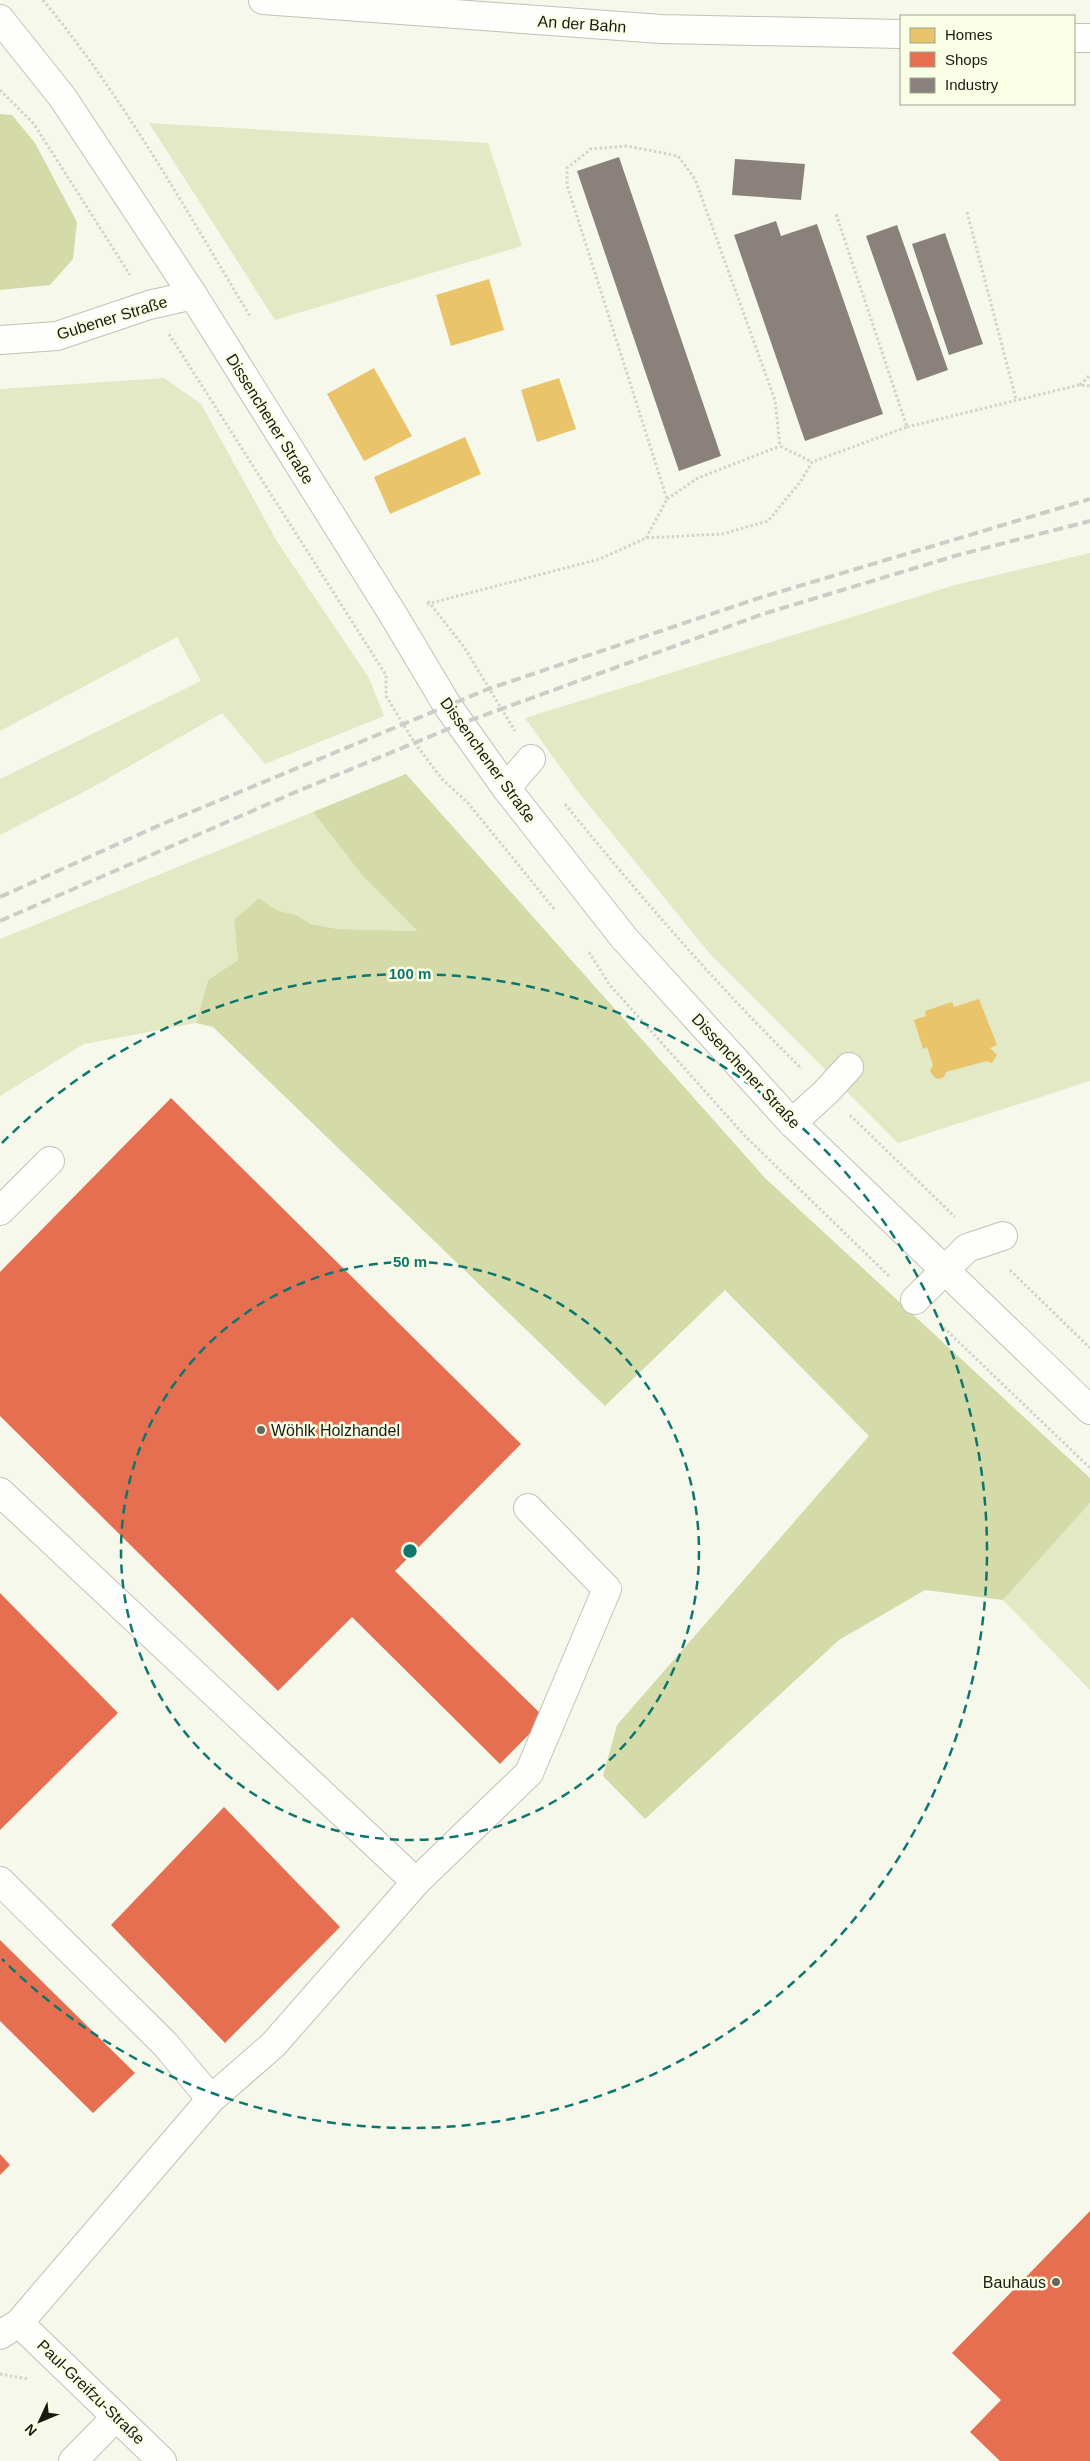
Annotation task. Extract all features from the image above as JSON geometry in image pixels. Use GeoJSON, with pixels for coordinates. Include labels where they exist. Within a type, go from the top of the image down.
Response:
{"type":"FeatureCollection","features":[{"type":"Feature","properties":{"kind":"main road","name":"An der Bahn"},"geometry":{"type":"LineString","coordinates":[[263,0],[661,30],[900,34]]}},
{"type":"Feature","properties":{"kind":"main road","name":"Dissenchener Straße"},"geometry":{"type":"LineString","coordinates":[[0,19],[63,98],[193,295],[394,616],[447,705],[506,788],[624,938],[792,1123],[1090,1410]]}},
{"type":"Feature","properties":{"kind":"main road"},"geometry":{"type":"LineString","coordinates":[[1075,38],[1090,38]]}},
{"type":"Feature","properties":{"kind":"main road","name":"Gubener Straße"},"geometry":{"type":"LineString","coordinates":[[0,340],[57,336],[149,305],[193,295]]}},
{"type":"Feature","properties":{"kind":"main road"},"geometry":{"type":"LineString","coordinates":[[506,788],[531,759]]}},
{"type":"Feature","properties":{"kind":"main road"},"geometry":{"type":"LineString","coordinates":[[792,1123],[826,1092],[848,1067]]}},
{"type":"Feature","properties":{"kind":"main road"},"geometry":{"type":"LineString","coordinates":[[0,1211],[50,1161]]}},
{"type":"Feature","properties":{"kind":"main road"},"geometry":{"type":"LineString","coordinates":[[915,1300],[967,1248],[992,1239]]}},
{"type":"Feature","properties":{"kind":"main road"},"geometry":{"type":"LineString","coordinates":[[0,1492],[416,1882]]}},
{"type":"Feature","properties":{"kind":"main road"},"geometry":{"type":"LineString","coordinates":[[10,2329],[211,2099],[273,2044],[416,1882],[529,1773],[607,1589],[528,1508]]}},
{"type":"Feature","properties":{"kind":"main road"},"geometry":{"type":"LineString","coordinates":[[0,1881],[165,2044],[211,2099]]}},
{"type":"Feature","properties":{"kind":"main road","name":"Paul-Greifzu-Straße"},"geometry":{"type":"LineString","coordinates":[[10,2329],[116,2417],[162,2461]]}},
{"type":"Feature","properties":{"kind":"main road"},"geometry":{"type":"LineString","coordinates":[[73,2461],[116,2417]]}},
{"type":"Feature","properties":{"kind":"path"},"geometry":{"type":"LineString","coordinates":[[43,0],[75,39],[132,121],[255,325]]}},
{"type":"Feature","properties":{"kind":"path"},"geometry":{"type":"LineString","coordinates":[[0,90],[34,124],[149,305],[206,390],[386,675],[386,696],[414,742],[442,779],[468,802],[561,917]]}},
{"type":"Feature","properties":{"kind":"path"},"geometry":{"type":"LineString","coordinates":[[667,499],[567,185],[567,168],[591,148],[627,146],[678,156],[695,180],[775,400],[780,446]]}},
{"type":"Feature","properties":{"kind":"path"},"geometry":{"type":"LineString","coordinates":[[967,212],[1016,399]]}},
{"type":"Feature","properties":{"kind":"path"},"geometry":{"type":"LineString","coordinates":[[836,214],[906,427]]}},
{"type":"Feature","properties":{"kind":"path"},"geometry":{"type":"LineString","coordinates":[[1079,385],[1090,376]]}},
{"type":"Feature","properties":{"kind":"path"},"geometry":{"type":"LineString","coordinates":[[394,616],[429,603],[600,559],[646,538],[722,534],[768,521],[801,480],[812,462],[906,427],[1016,399],[1079,385],[1090,386]]}},
{"type":"Feature","properties":{"kind":"path"},"geometry":{"type":"LineString","coordinates":[[646,538],[667,499],[698,478],[780,446],[812,462]]}},
{"type":"Feature","properties":{"kind":"path"},"geometry":{"type":"LineString","coordinates":[[424,595],[464,647],[531,759],[646,904],[772,1039],[826,1092],[992,1239],[1090,1348]]}},
{"type":"Feature","properties":{"kind":"path"},"geometry":{"type":"LineString","coordinates":[[585,946],[609,984],[745,1136],[1090,1468]]}},
{"type":"Feature","properties":{"kind":"green space"},"geometry":{"type":"Polygon","coordinates":[[[0,114],[12,115],[35,143],[77,222],[73,259],[50,285],[0,290],[0,114]]]}},
{"type":"Feature","properties":{"kind":"green space"},"geometry":{"type":"Polygon","coordinates":[[[149,123],[488,143],[522,246],[275,320],[149,123]]]}},
{"type":"Feature","properties":{"kind":"green space"},"geometry":{"type":"Polygon","coordinates":[[[164,378],[201,404],[278,543],[369,678],[384,716],[265,764],[222,713],[93,787],[0,835],[0,779],[201,681],[177,637],[0,731],[0,389],[164,378]]]}},
{"type":"Feature","properties":{"kind":"green space"},"geometry":{"type":"Polygon","coordinates":[[[1090,553],[1090,1081],[898,1143],[710,954],[576,789],[525,718],[955,585],[1090,553]]]}},
{"type":"Feature","properties":{"kind":"green space"},"geometry":{"type":"Polygon","coordinates":[[[406,774],[765,1178],[1090,1478],[1090,1503],[1003,1600],[925,1590],[839,1640],[645,1819],[603,1776],[617,1725],[869,1436],[725,1290],[605,1406],[213,1027],[196,1023],[208,980],[238,960],[234,920],[259,898],[276,910],[296,915],[311,924],[338,929],[417,931],[362,875],[313,812],[406,774]]]}},
{"type":"Feature","properties":{"kind":"green space"},"geometry":{"type":"Polygon","coordinates":[[[313,812],[362,875],[417,931],[338,929],[311,924],[296,915],[276,910],[234,920],[238,960],[208,980],[196,1023],[84,1044],[0,1096],[0,939],[313,812]]]}},
{"type":"Feature","properties":{"kind":"green space"},"geometry":{"type":"Polygon","coordinates":[[[1090,1503],[1090,1690],[1003,1600],[1090,1503]]]}},
{"type":"Feature","properties":{"kind":"building: Homes"},"geometry":{"type":"Polygon","coordinates":[[[489,279],[504,330],[451,346],[436,295],[489,279]]]}},
{"type":"Feature","properties":{"kind":"building: Homes"},"geometry":{"type":"Polygon","coordinates":[[[374,368],[412,436],[364,461],[327,394],[374,368]]]}},
{"type":"Feature","properties":{"kind":"building: Homes"},"geometry":{"type":"Polygon","coordinates":[[[559,378],[576,429],[537,442],[521,390],[559,378]]]}},
{"type":"Feature","properties":{"kind":"building: Homes"},"geometry":{"type":"Polygon","coordinates":[[[465,437],[481,474],[390,514],[374,477],[465,437]]]}},
{"type":"Feature","properties":{"kind":"building: Homes"},"geometry":{"type":"Polygon","coordinates":[[[979,999],[997,1045],[990,1048],[997,1055],[992,1063],[987,1061],[946,1072],[944,1077],[939,1079],[934,1077],[930,1071],[933,1065],[927,1047],[923,1049],[914,1020],[926,1016],[925,1011],[952,1002],[954,1007],[979,999]]]}},
{"type":"Feature","properties":{"kind":"building: Shops","name":"Wöhlk Holzhandel"},"geometry":{"type":"Polygon","coordinates":[[[171,1098],[521,1444],[395,1571],[545,1718],[500,1764],[352,1617],[278,1691],[0,1416],[0,1272],[171,1098]]]}},
{"type":"Feature","properties":{"kind":"building: Shops"},"geometry":{"type":"Polygon","coordinates":[[[0,1593],[118,1713],[0,1830],[0,1593]]]}},
{"type":"Feature","properties":{"kind":"building: Shops"},"geometry":{"type":"Polygon","coordinates":[[[224,1807],[340,1927],[225,2043],[111,1925],[224,1807]]]}},
{"type":"Feature","properties":{"kind":"building: Shops"},"geometry":{"type":"Polygon","coordinates":[[[0,1940],[135,2073],[93,2113],[0,2021],[0,1940]]]}},
{"type":"Feature","properties":{"kind":"building: Shops"},"geometry":{"type":"Polygon","coordinates":[[[0,2154],[10,2165],[0,2175],[0,2154]]]}},
{"type":"Feature","properties":{"kind":"building: Shops","name":"Bauhaus"},"geometry":{"type":"Polygon","coordinates":[[[1090,2211],[1090,2461],[1000,2461],[970,2432],[1001,2400],[952,2353],[1090,2211]]]}},
{"type":"Feature","properties":{"kind":"building: Industry"},"geometry":{"type":"Polygon","coordinates":[[[619,157],[721,456],[679,471],[577,171],[619,157]]]}},
{"type":"Feature","properties":{"kind":"building: Industry"},"geometry":{"type":"Polygon","coordinates":[[[735,159],[805,164],[801,200],[732,195],[735,159]]]}},
{"type":"Feature","properties":{"kind":"building: Industry"},"geometry":{"type":"Polygon","coordinates":[[[776,221],[781,236],[817,224],[883,414],[805,441],[734,235],[776,221]]]}},
{"type":"Feature","properties":{"kind":"building: Industry"},"geometry":{"type":"Polygon","coordinates":[[[897,225],[948,370],[917,381],[866,236],[897,225]]]}},
{"type":"Feature","properties":{"kind":"building: Industry"},"geometry":{"type":"Polygon","coordinates":[[[945,233],[983,344],[949,355],[912,244],[945,233]]]}},
{"type":"Feature","properties":{"kind":"railway"},"geometry":{"type":"LineString","coordinates":[[0,897],[160,825],[488,689],[759,598],[1090,499]]}},
{"type":"Feature","properties":{"kind":"railway"},"geometry":{"type":"LineString","coordinates":[[0,921],[291,794],[460,724],[763,614],[958,555],[1090,521]]}},
{"type":"Feature","properties":{"kind":"place","name":"Wöhlk Holzhandel"},"geometry":{"type":"Point","coordinates":[261,1430]}},
{"type":"Feature","properties":{"kind":"place","name":"Bauhaus"},"geometry":{"type":"Point","coordinates":[1056,2282]}}]}
